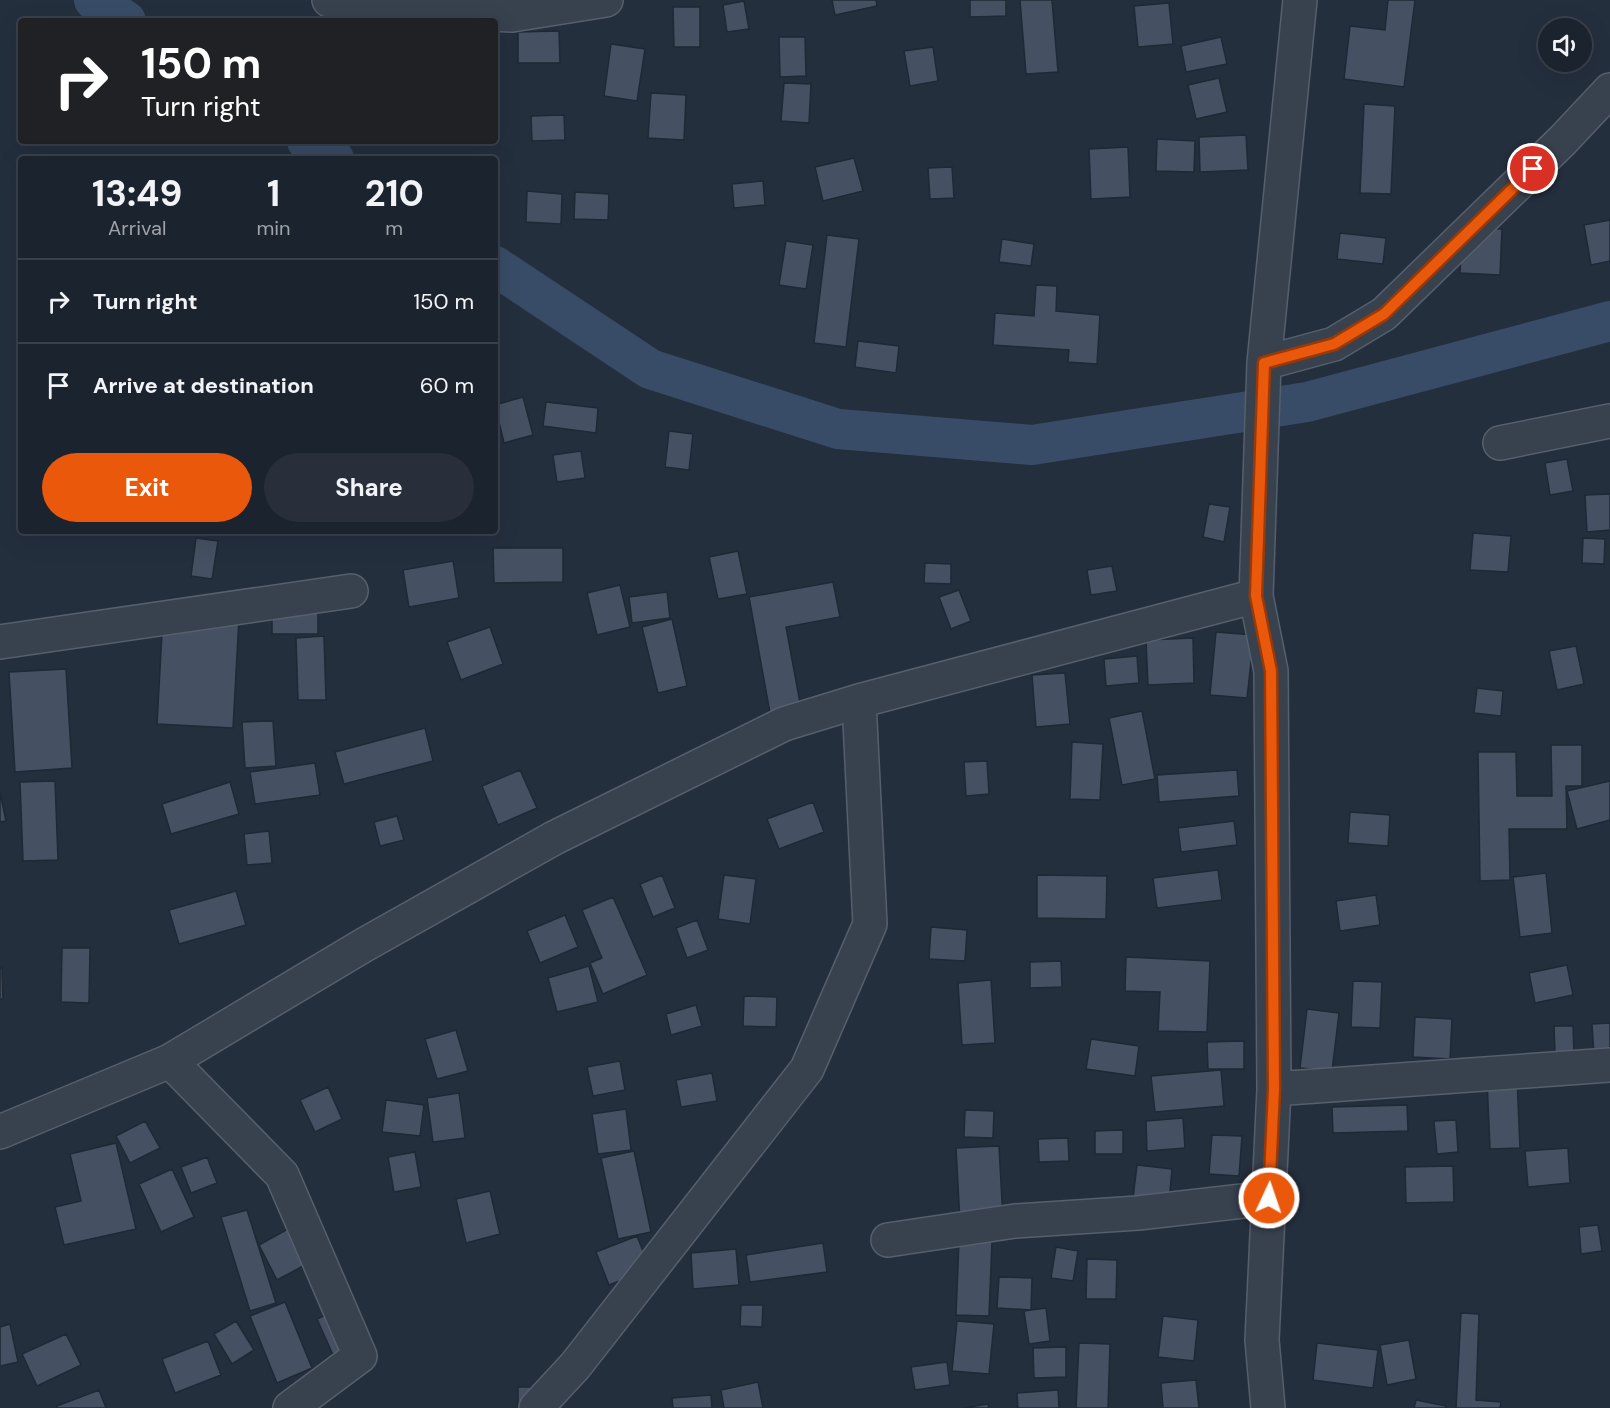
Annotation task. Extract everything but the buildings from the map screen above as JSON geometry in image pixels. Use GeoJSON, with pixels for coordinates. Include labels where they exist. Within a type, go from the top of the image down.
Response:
{"type":"FeatureCollection","features":[{"type":"Feature","properties":{"kind":"street"},"geometry":{"type":"LineString","coordinates":[[329,0],[374,8],[512,15],[606,0]]}},
{"type":"Feature","properties":{"kind":"street"},"geometry":{"type":"LineString","coordinates":[[1268,1408],[1262,1340],[1274,1089],[1271,671],[1256,596],[1263,374],[1300,0]]}},
{"type":"Feature","properties":{"kind":"street"},"geometry":{"type":"LineString","coordinates":[[1263,374],[1334,344],[1384,314],[1563,140],[1610,90]]}},
{"type":"Feature","properties":{"kind":"street"},"geometry":{"type":"LineString","coordinates":[[1500,443],[1610,421]]}},
{"type":"Feature","properties":{"kind":"street"},"geometry":{"type":"LineString","coordinates":[[0,642],[351,591]]}},
{"type":"Feature","properties":{"kind":"street"},"geometry":{"type":"LineString","coordinates":[[0,1132],[170,1061],[364,945],[554,838],[784,724],[860,701],[1256,596]]}},
{"type":"Feature","properties":{"kind":"street"},"geometry":{"type":"LineString","coordinates":[[553,1404],[807,1069],[870,924],[860,701]]}},
{"type":"Feature","properties":{"kind":"street"},"geometry":{"type":"LineString","coordinates":[[170,1061],[282,1175],[360,1356],[291,1408]]}},
{"type":"Feature","properties":{"kind":"street"},"geometry":{"type":"LineString","coordinates":[[1274,1089],[1610,1065]]}},
{"type":"Feature","properties":{"kind":"street"},"geometry":{"type":"LineString","coordinates":[[888,1240],[1015,1221],[1138,1213],[1269,1198]]}},
{"type":"Feature","properties":{"kind":"waterway"},"geometry":{"type":"LineString","coordinates":[[94,0],[121,18]]}},
{"type":"Feature","properties":{"kind":"waterway"},"geometry":{"type":"LineString","coordinates":[[312,144],[330,156]]}},
{"type":"Feature","properties":{"kind":"waterway"},"geometry":{"type":"LineString","coordinates":[[498,268],[650,369],[838,429],[1032,445],[1307,402],[1610,321]]}},
{"type":"Feature","properties":{"kind":"route"},"geometry":{"type":"LineString","coordinates":[[1269,1198],[1274,1089],[1271,671],[1256,596],[1264,363],[1334,344],[1384,314],[1533,169]]}}]}
